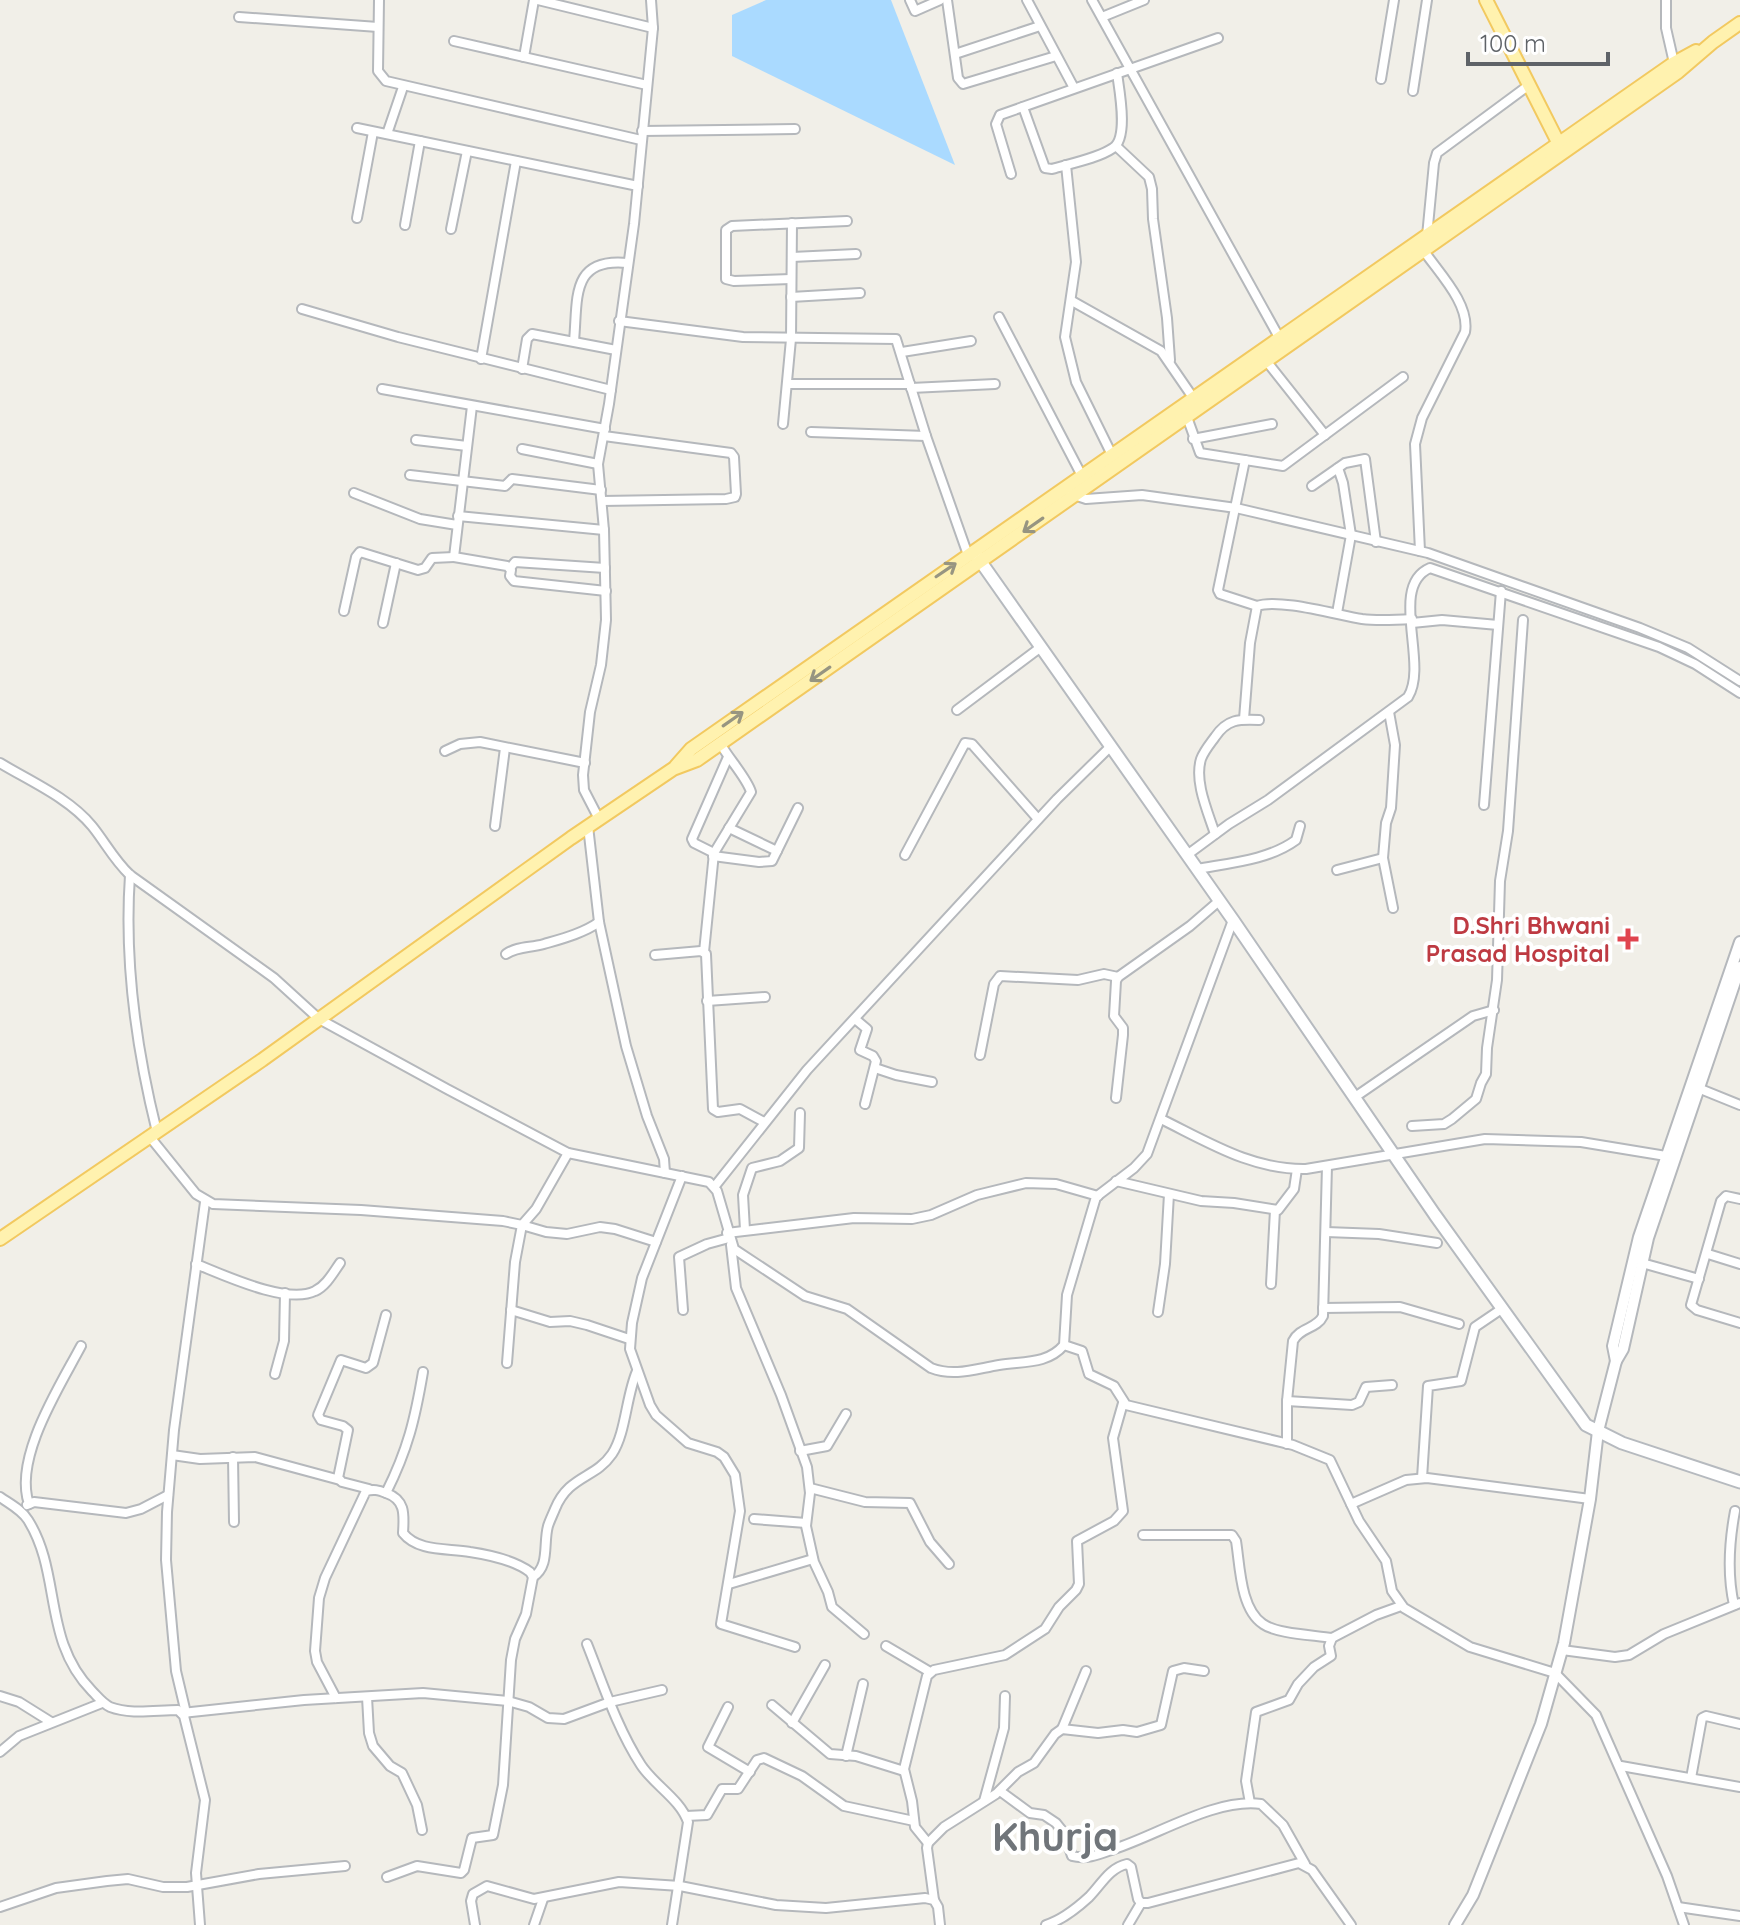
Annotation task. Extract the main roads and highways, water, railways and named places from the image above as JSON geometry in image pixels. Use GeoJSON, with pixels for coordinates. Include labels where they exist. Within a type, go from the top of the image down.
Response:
{"type":"FeatureCollection","features":[{"type":"Feature","properties":{"kind":"main road"},"geometry":{"type":"LineString","coordinates":[[1486,0],[1561,148]]}},
{"type":"Feature","properties":{"kind":"main road"},"geometry":{"type":"LineString","coordinates":[[673,769],[691,749],[1069,493],[1187,417],[1264,357],[1280,339],[1427,236],[1678,72],[1740,23]]}},
{"type":"Feature","properties":{"kind":"main road"},"geometry":{"type":"LineString","coordinates":[[1069,493],[1082,476],[1194,399],[1264,357],[1424,251],[1674,63],[1713,42]]}},
{"type":"Feature","properties":{"kind":"main road"},"geometry":{"type":"LineString","coordinates":[[975,556],[1586,1425],[1622,1443],[1740,1482]]}},
{"type":"Feature","properties":{"kind":"main road"},"geometry":{"type":"LineString","coordinates":[[0,1239],[319,1019],[594,822],[673,769],[697,760],[975,556]]}},
{"type":"Feature","properties":{"kind":"water"},"geometry":{"type":"Polygon","coordinates":[[[766,0],[891,0],[955,165],[732,56],[732,15],[766,0]]]}},
{"type":"Feature","properties":{"kind":"place","name":"D.Shri Bhwani Prasad Hospital"},"geometry":{"type":"Point","coordinates":[1628,939]}},
{"type":"Feature","properties":{"kind":"district","name":"Khurja"},"geometry":{"type":"Point","coordinates":[1055,1836]}}]}
